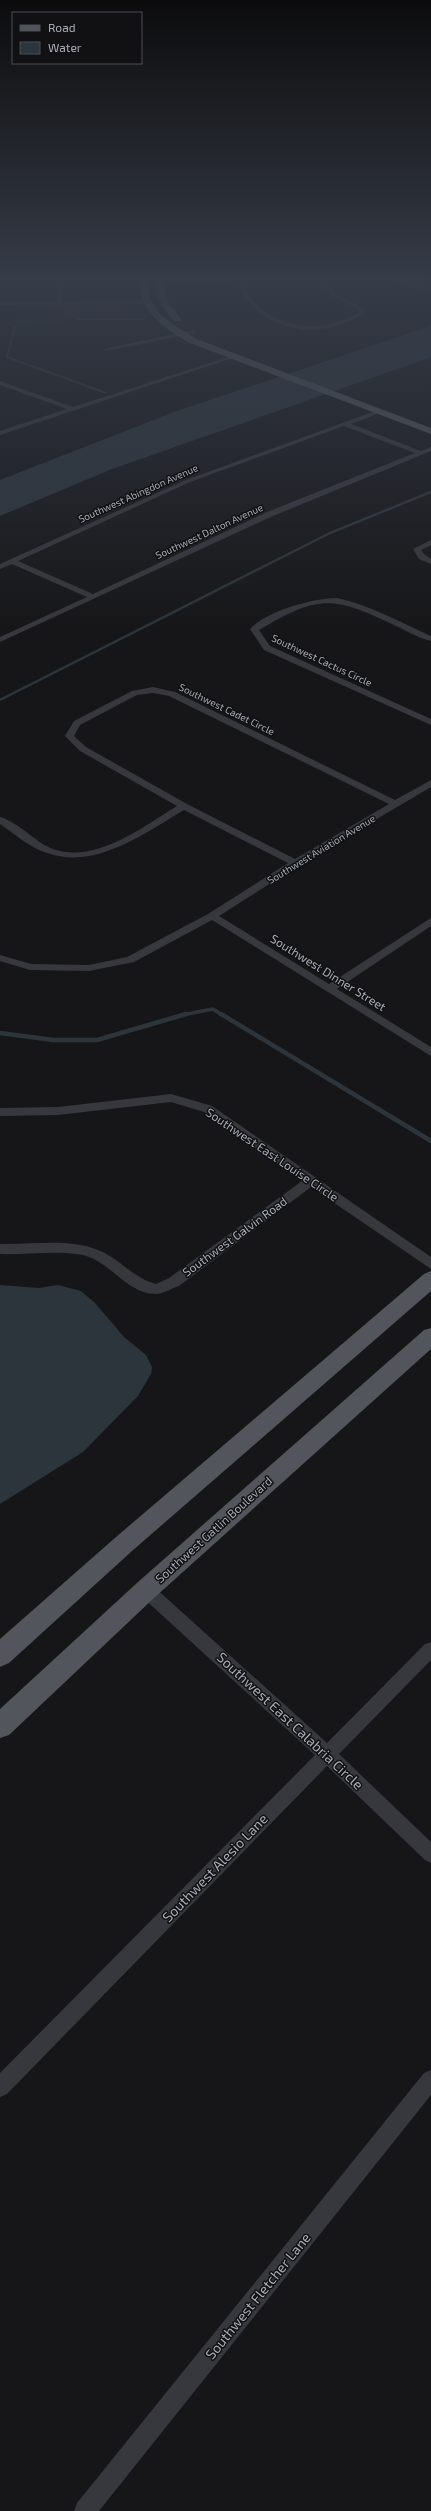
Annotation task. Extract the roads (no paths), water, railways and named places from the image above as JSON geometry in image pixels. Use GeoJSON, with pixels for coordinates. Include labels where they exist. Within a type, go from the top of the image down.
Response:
{"type":"FeatureCollection","features":[{"type":"Feature","properties":{"kind":"main road"},"geometry":{"type":"LineString","coordinates":[[343,398],[431,431]]}},
{"type":"Feature","properties":{"kind":"main road"},"geometry":{"type":"LineString","coordinates":[[365,398],[431,423]]}},
{"type":"Feature","properties":{"kind":"main road"},"geometry":{"type":"LineString","coordinates":[[0,1654],[124,1544],[431,1279]]}},
{"type":"Feature","properties":{"kind":"main road","name":"Southwest Gatlin Boulevard"},"geometry":{"type":"LineString","coordinates":[[0,1726],[146,1590],[431,1336]]}},
{"type":"Feature","properties":{"kind":"street"},"geometry":{"type":"LineString","coordinates":[[43,398],[70,408]]}},
{"type":"Feature","properties":{"kind":"street"},"geometry":{"type":"LineString","coordinates":[[0,433],[101,398]]}},
{"type":"Feature","properties":{"kind":"street","name":"Southwest Abingdon Avenue"},"geometry":{"type":"LineString","coordinates":[[0,567],[188,481],[378,412]]}},
{"type":"Feature","properties":{"kind":"street"},"geometry":{"type":"LineString","coordinates":[[344,424],[421,453]]}},
{"type":"Feature","properties":{"kind":"street","name":"Southwest Dalton Avenue"},"geometry":{"type":"LineString","coordinates":[[0,640],[270,514],[431,449]]}},
{"type":"Feature","properties":{"kind":"street"},"geometry":{"type":"LineString","coordinates":[[431,542],[417,549],[422,557],[431,562]]}},
{"type":"Feature","properties":{"kind":"street"},"geometry":{"type":"LineString","coordinates":[[13,562],[92,596]]}},
{"type":"Feature","properties":{"kind":"street","name":"Southwest Cactus Circle"},"geometry":{"type":"LineString","coordinates":[[431,639],[338,600],[315,602],[278,615],[254,629],[267,648],[431,722]]}},
{"type":"Feature","properties":{"kind":"street","name":"Southwest Cadet Circle"},"geometry":{"type":"LineString","coordinates":[[295,863],[184,806],[83,749],[69,736],[77,723],[135,693],[153,690],[172,694],[396,804]]}},
{"type":"Feature","properties":{"kind":"street","name":"Southwest Aviation Avenue"},"geometry":{"type":"LineString","coordinates":[[0,958],[30,967],[89,968],[130,960],[212,916],[295,863],[431,783]]}},
{"type":"Feature","properties":{"kind":"street"},"geometry":{"type":"LineString","coordinates":[[0,820],[50,851],[66,855],[83,855],[117,844],[184,806]]}},
{"type":"Feature","properties":{"kind":"street","name":"Southwest Dinner Street"},"geometry":{"type":"LineString","coordinates":[[212,916],[431,1052]]}},
{"type":"Feature","properties":{"kind":"street"},"geometry":{"type":"LineString","coordinates":[[329,989],[431,921]]}},
{"type":"Feature","properties":{"kind":"street","name":"Southwest East Louise Circle"},"geometry":{"type":"LineString","coordinates":[[0,1112],[58,1111],[171,1098],[208,1109],[431,1264]]}},
{"type":"Feature","properties":{"kind":"street","name":"Southwest Galvin Road"},"geometry":{"type":"LineString","coordinates":[[0,1249],[76,1250],[90,1253],[100,1256],[134,1283],[156,1289],[174,1282],[311,1181]]}},
{"type":"Feature","properties":{"kind":"street","name":"Southwest East Calabria Circle"},"geometry":{"type":"LineString","coordinates":[[146,1590],[327,1754],[431,1854]]}},
{"type":"Feature","properties":{"kind":"street","name":"Southwest Alesio Lane"},"geometry":{"type":"LineString","coordinates":[[0,2088],[431,1649]]}},
{"type":"Feature","properties":{"kind":"street","name":"Southwest Fletcher Lane"},"geometry":{"type":"LineString","coordinates":[[85,2511],[431,2080]]}},
{"type":"Feature","properties":{"kind":"water"},"geometry":{"type":"Polygon","coordinates":[[[215,398],[314,398],[112,469],[0,516],[0,480],[174,412],[215,398]]]}},
{"type":"Feature","properties":{"kind":"water"},"geometry":{"type":"Polygon","coordinates":[[[0,1285],[39,1288],[58,1285],[81,1291],[95,1303],[124,1337],[146,1355],[152,1367],[151,1374],[138,1396],[83,1452],[0,1504],[0,1285]]]}},
{"type":"Feature","properties":{"kind":"waterway"},"geometry":{"type":"LineString","coordinates":[[0,700],[330,533],[431,492]]}},
{"type":"Feature","properties":{"kind":"waterway"},"geometry":{"type":"LineString","coordinates":[[184,1015],[213,1009],[222,1015]]}},
{"type":"Feature","properties":{"kind":"waterway"},"geometry":{"type":"LineString","coordinates":[[221,1014],[431,1141]]}},
{"type":"Feature","properties":{"kind":"waterway"},"geometry":{"type":"LineString","coordinates":[[0,1033],[53,1040],[97,1040],[184,1015]]}}]}
